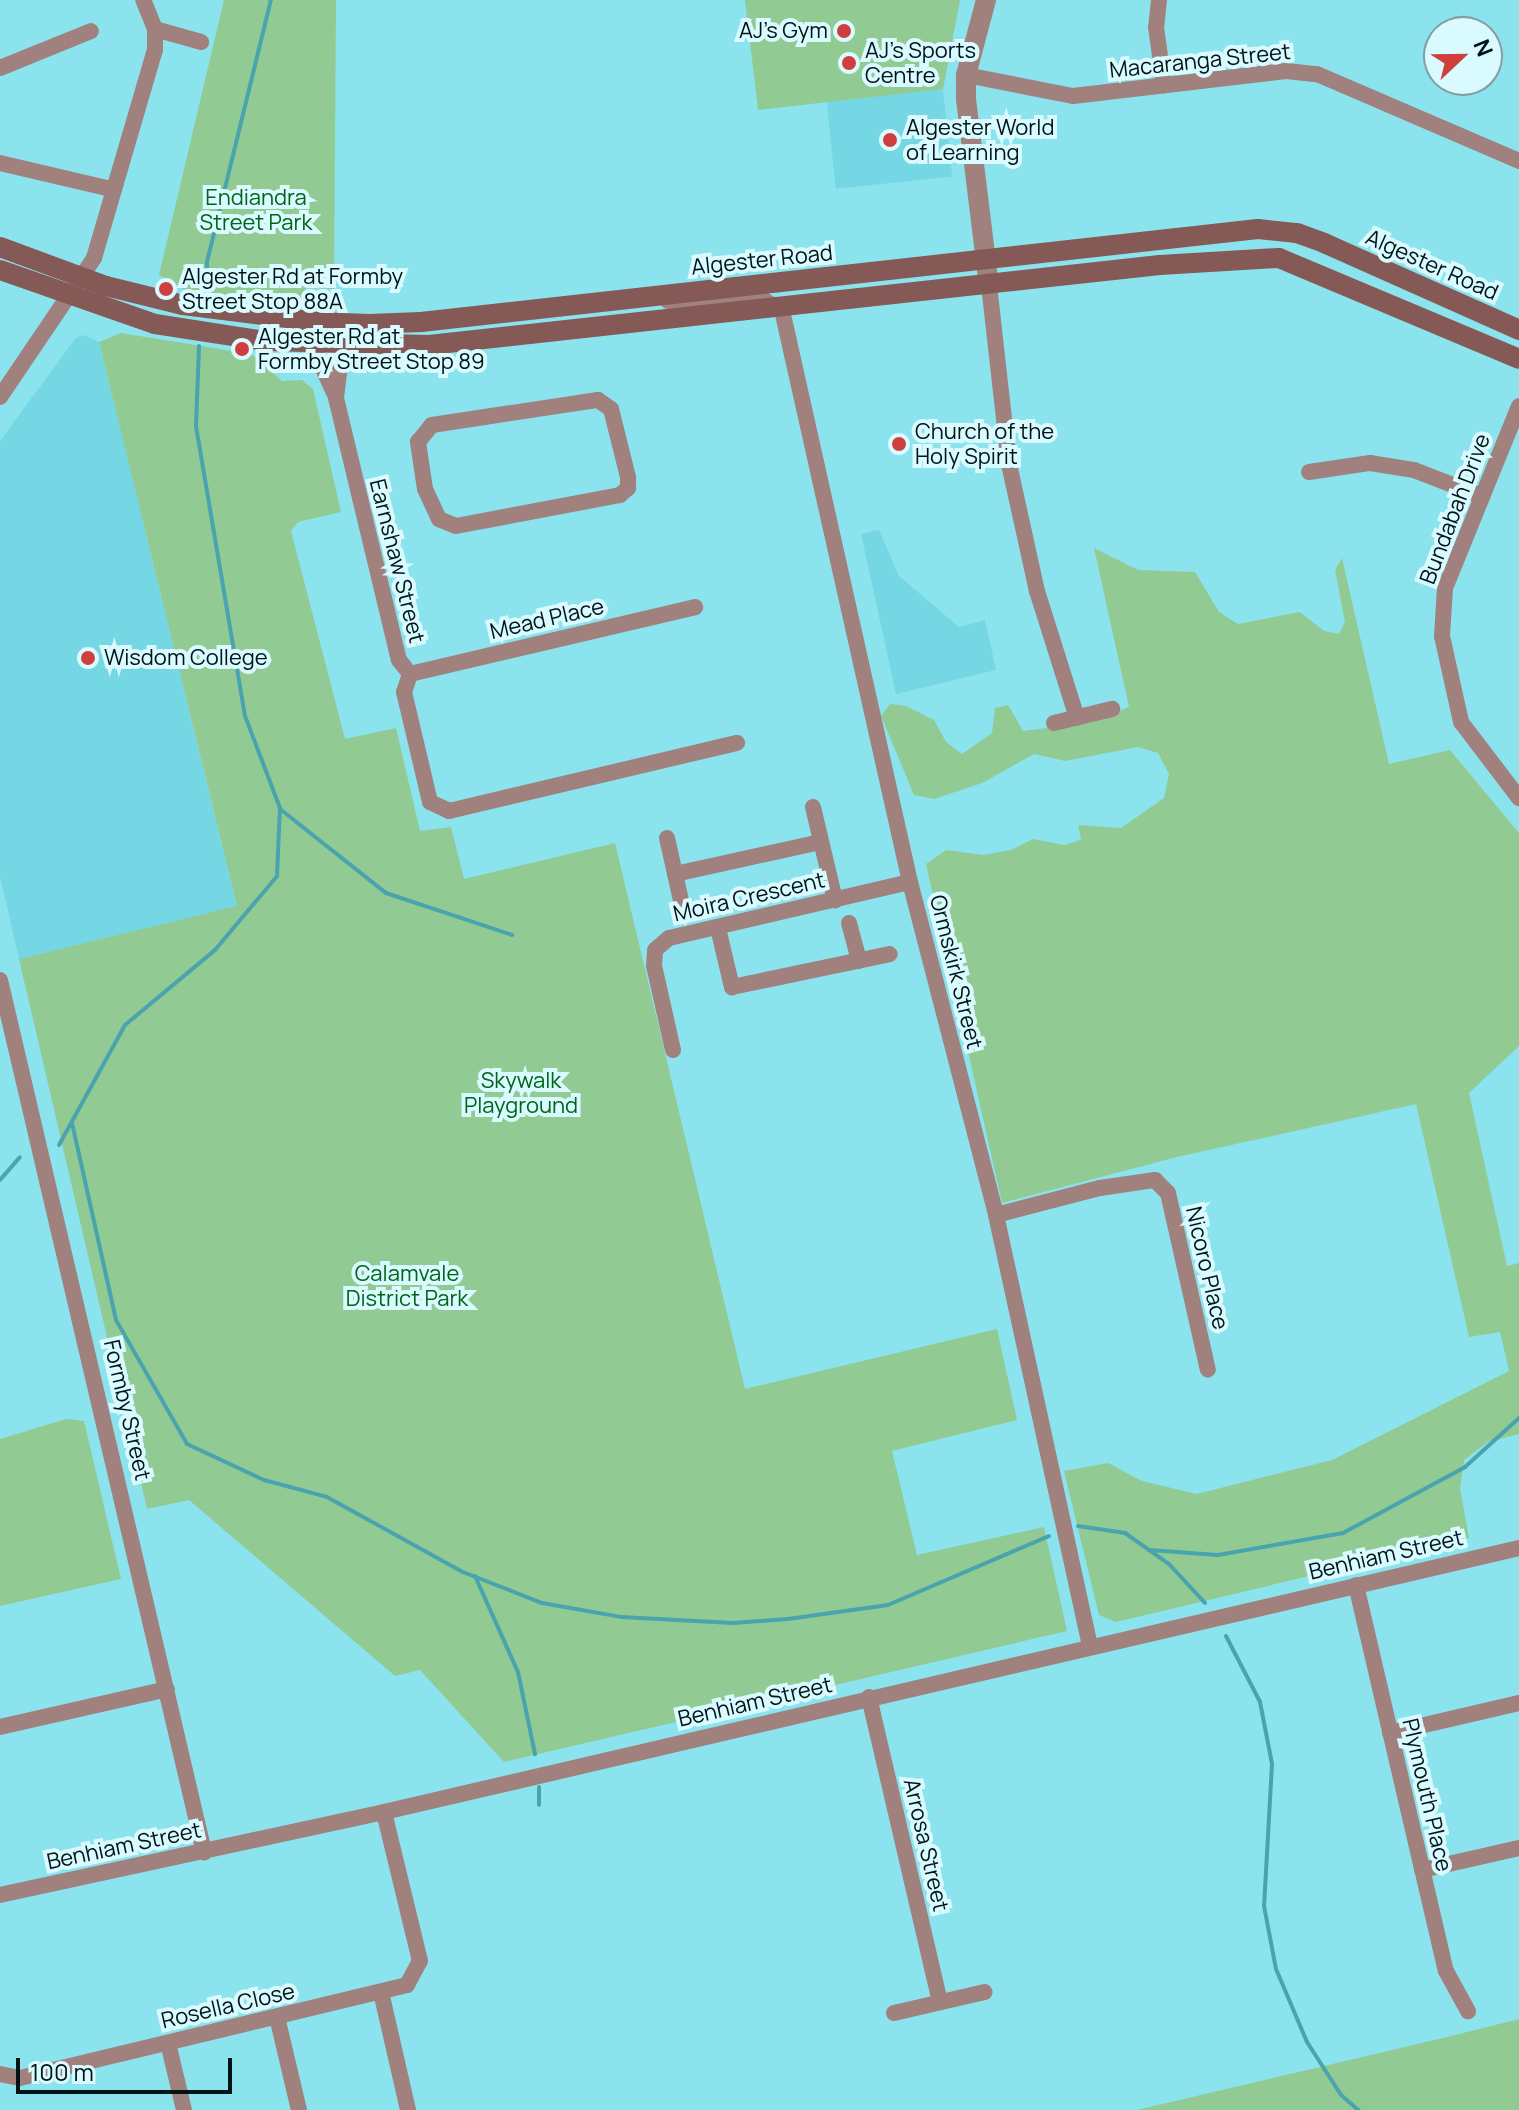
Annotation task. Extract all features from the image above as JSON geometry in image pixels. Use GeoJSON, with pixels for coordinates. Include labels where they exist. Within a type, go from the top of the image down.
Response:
{"type":"FeatureCollection","features":[{"type":"Feature","properties":{"kind":"main road","name":"Algester Road"},"geometry":{"type":"LineString","coordinates":[[0,247],[82,278],[183,305],[317,322],[421,322],[1258,229],[1297,233],[1519,330]]}},
{"type":"Feature","properties":{"kind":"main road"},"geometry":{"type":"LineString","coordinates":[[0,270],[68,297],[155,324],[350,346],[429,345],[782,310],[1160,265],[1279,258],[1519,359]]}},
{"type":"Feature","properties":{"kind":"street"},"geometry":{"type":"LineString","coordinates":[[0,397],[94,258],[111,189],[150,65],[155,29],[143,0]]}},
{"type":"Feature","properties":{"kind":"street"},"geometry":{"type":"LineString","coordinates":[[986,0],[966,75],[1009,464],[1037,591],[1077,718]]}},
{"type":"Feature","properties":{"kind":"street"},"geometry":{"type":"LineString","coordinates":[[1159,0],[1156,27],[1164,85]]}},
{"type":"Feature","properties":{"kind":"street"},"geometry":{"type":"LineString","coordinates":[[155,29],[201,42]]}},
{"type":"Feature","properties":{"kind":"street"},"geometry":{"type":"LineString","coordinates":[[0,68],[91,31]]}},
{"type":"Feature","properties":{"kind":"street","name":"Macaranga Street"},"geometry":{"type":"LineString","coordinates":[[966,75],[1062,96],[1286,71],[1317,74],[1519,161]]}},
{"type":"Feature","properties":{"kind":"street"},"geometry":{"type":"LineString","coordinates":[[0,163],[111,189]]}},
{"type":"Feature","properties":{"kind":"street"},"geometry":{"type":"LineString","coordinates":[[620,299],[698,303],[756,295],[782,310],[791,293],[820,278]]}},
{"type":"Feature","properties":{"kind":"street","name":"Ormskirk Street"},"geometry":{"type":"LineString","coordinates":[[782,310],[910,882],[996,1215],[1090,1645]]}},
{"type":"Feature","properties":{"kind":"street"},"geometry":{"type":"LineString","coordinates":[[312,344],[336,398]]}},
{"type":"Feature","properties":{"kind":"street","name":"Earnshaw Street"},"geometry":{"type":"LineString","coordinates":[[350,346],[340,365],[336,398],[399,660],[410,674],[404,692],[427,794],[438,809],[449,811],[737,743]]}},
{"type":"Feature","properties":{"kind":"street"},"geometry":{"type":"LineString","coordinates":[[598,400],[611,409],[628,477],[628,488],[620,495],[456,526],[439,519],[430,506],[418,442],[432,425],[446,419],[598,400]]}},
{"type":"Feature","properties":{"kind":"street","name":"Bundabah Drive"},"geometry":{"type":"LineString","coordinates":[[1519,406],[1445,588],[1444,651],[1461,722],[1519,798]]}},
{"type":"Feature","properties":{"kind":"street"},"geometry":{"type":"LineString","coordinates":[[1309,472],[1370,463],[1414,470],[1481,496]]}},
{"type":"Feature","properties":{"kind":"street","name":"Mead Place"},"geometry":{"type":"LineString","coordinates":[[410,674],[695,607]]}},
{"type":"Feature","properties":{"kind":"street"},"geometry":{"type":"LineString","coordinates":[[1054,723],[1112,709]]}},
{"type":"Feature","properties":{"kind":"street"},"geometry":{"type":"LineString","coordinates":[[813,807],[835,900]]}},
{"type":"Feature","properties":{"kind":"street"},"geometry":{"type":"LineString","coordinates":[[667,838],[684,914]]}},
{"type":"Feature","properties":{"kind":"street"},"geometry":{"type":"LineString","coordinates":[[675,874],[821,842]]}},
{"type":"Feature","properties":{"kind":"street","name":"Moira Crescent"},"geometry":{"type":"LineString","coordinates":[[673,1050],[654,966],[655,950],[669,938],[910,882]]}},
{"type":"Feature","properties":{"kind":"street"},"geometry":{"type":"LineString","coordinates":[[849,923],[859,961]]}},
{"type":"Feature","properties":{"kind":"street"},"geometry":{"type":"LineString","coordinates":[[718,928],[732,987],[890,954]]}},
{"type":"Feature","properties":{"kind":"street","name":"Formby Street"},"geometry":{"type":"LineString","coordinates":[[0,980],[204,1852]]}},
{"type":"Feature","properties":{"kind":"street","name":"Nicoro Place"},"geometry":{"type":"LineString","coordinates":[[996,1215],[1100,1188],[1155,1180],[1168,1193],[1208,1370]]}},
{"type":"Feature","properties":{"kind":"street","name":"Benhiam Street"},"geometry":{"type":"LineString","coordinates":[[0,1895],[384,1812],[1090,1645],[1519,1548]]}},
{"type":"Feature","properties":{"kind":"street","name":"Plymouth Place"},"geometry":{"type":"LineString","coordinates":[[1356,1585],[1446,1971],[1468,2011]]}},
{"type":"Feature","properties":{"kind":"street"},"geometry":{"type":"LineString","coordinates":[[0,1727],[167,1689]]}},
{"type":"Feature","properties":{"kind":"street","name":"Arrosa Street"},"geometry":{"type":"LineString","coordinates":[[869,1697],[940,2002]]}},
{"type":"Feature","properties":{"kind":"street"},"geometry":{"type":"LineString","coordinates":[[1390,1733],[1519,1703]]}},
{"type":"Feature","properties":{"kind":"street","name":"Rosella Close"},"geometry":{"type":"LineString","coordinates":[[0,2074],[20,2078],[381,1992],[416,1977],[420,1961],[384,1812]]}},
{"type":"Feature","properties":{"kind":"street"},"geometry":{"type":"LineString","coordinates":[[1422,1870],[1519,1848]]}},
{"type":"Feature","properties":{"kind":"street"},"geometry":{"type":"LineString","coordinates":[[381,1992],[408,2110]]}},
{"type":"Feature","properties":{"kind":"street"},"geometry":{"type":"LineString","coordinates":[[894,2013],[985,1992]]}},
{"type":"Feature","properties":{"kind":"street"},"geometry":{"type":"LineString","coordinates":[[277,2017],[299,2110]]}},
{"type":"Feature","properties":{"kind":"street"},"geometry":{"type":"LineString","coordinates":[[168,2043],[184,2110]]}},
{"type":"Feature","properties":{"kind":"shaded area","name":"Algester World of Learning"},"geometry":{"type":"Polygon","coordinates":[[[943,89],[952,177],[836,189],[827,101],[943,89]]]}},
{"type":"Feature","properties":{"kind":"shaded area","name":"Wisdom College"},"geometry":{"type":"Polygon","coordinates":[[[83,335],[99,342],[237,907],[19,959],[0,876],[0,441],[75,339],[83,335]]]}},
{"type":"Feature","properties":{"kind":"shaded area"},"geometry":{"type":"Polygon","coordinates":[[[879,530],[899,576],[959,627],[985,620],[996,670],[896,694],[861,534],[879,530]]]}},
{"type":"Feature","properties":{"kind":"green space","name":"Endiandra Street Park"},"geometry":{"type":"Polygon","coordinates":[[[224,0],[336,0],[334,289],[306,288],[306,300],[188,292],[159,275],[224,0]]]}},
{"type":"Feature","properties":{"kind":"green space","name":"AJ's Sports Centre"},"geometry":{"type":"Polygon","coordinates":[[[745,0],[960,0],[943,89],[758,110],[745,0]]]}},
{"type":"Feature","properties":{"kind":"green space","name":"Calamvale District Park"},"geometry":{"type":"Polygon","coordinates":[[[121,333],[251,354],[282,381],[302,380],[313,389],[341,512],[298,522],[291,531],[345,739],[396,728],[420,831],[451,827],[464,879],[615,843],[745,1389],[997,1329],[1017,1420],[892,1451],[917,1555],[1044,1527],[1067,1631],[504,1762],[420,1670],[395,1676],[189,1500],[147,1509],[19,959],[237,906],[99,342],[121,333]]]}},
{"type":"Feature","properties":{"kind":"green space"},"geometry":{"type":"Polygon","coordinates":[[[1094,548],[1138,570],[1195,572],[1219,612],[1238,624],[1300,612],[1324,631],[1339,634],[1345,622],[1335,570],[1342,558],[1389,764],[1450,750],[1519,833],[1519,1046],[1469,1093],[1507,1266],[1519,1263],[1519,1434],[1488,1442],[1464,1460],[1460,1488],[1469,1538],[1116,1622],[1099,1615],[1064,1471],[1108,1463],[1142,1481],[1197,1494],[1332,1460],[1509,1371],[1500,1332],[1469,1337],[1416,1104],[1177,1157],[1002,1203],[926,864],[946,850],[983,855],[1011,850],[1033,839],[1064,845],[1081,840],[1078,825],[1121,828],[1164,798],[1169,774],[1158,753],[1138,747],[1065,761],[1034,754],[982,783],[934,799],[914,795],[881,716],[890,704],[906,706],[934,720],[946,742],[962,754],[992,733],[995,708],[1008,705],[1023,731],[1093,722],[1129,707],[1094,548]]]}},
{"type":"Feature","properties":{"kind":"green space"},"geometry":{"type":"Polygon","coordinates":[[[66,1419],[84,1421],[121,1579],[0,1606],[0,1439],[66,1419]]]}},
{"type":"Feature","properties":{"kind":"green space"},"geometry":{"type":"Polygon","coordinates":[[[1519,2019],[1519,2110],[1137,2110],[1447,2037],[1519,2019]]]}},
{"type":"Feature","properties":{"kind":"waterway"},"geometry":{"type":"LineString","coordinates":[[207,293],[207,262],[271,0]]}},
{"type":"Feature","properties":{"kind":"waterway"},"geometry":{"type":"LineString","coordinates":[[59,1145],[125,1025],[215,950],[277,876],[280,808],[245,716],[196,425],[199,346]]}},
{"type":"Feature","properties":{"kind":"waterway"},"geometry":{"type":"LineString","coordinates":[[280,809],[386,893],[512,935]]}},
{"type":"Feature","properties":{"kind":"waterway"},"geometry":{"type":"LineString","coordinates":[[72,1123],[116,1320],[187,1444],[264,1480],[327,1497],[463,1572],[542,1603],[621,1617],[733,1623],[888,1605],[1049,1536]]}},
{"type":"Feature","properties":{"kind":"waterway"},"geometry":{"type":"LineString","coordinates":[[0,1180],[20,1157]]}},
{"type":"Feature","properties":{"kind":"waterway"},"geometry":{"type":"LineString","coordinates":[[1149,1550],[1218,1555],[1343,1533],[1465,1467],[1519,1418]]}},
{"type":"Feature","properties":{"kind":"waterway"},"geometry":{"type":"LineString","coordinates":[[1078,1526],[1125,1533],[1169,1564],[1205,1603]]}},
{"type":"Feature","properties":{"kind":"waterway"},"geometry":{"type":"LineString","coordinates":[[475,1576],[518,1672],[535,1754]]}},
{"type":"Feature","properties":{"kind":"waterway"},"geometry":{"type":"LineString","coordinates":[[1226,1636],[1260,1702],[1272,1764],[1264,1906],[1276,1969],[1307,2042],[1341,2095],[1358,2110]]}},
{"type":"Feature","properties":{"kind":"waterway"},"geometry":{"type":"LineString","coordinates":[[539,1787],[539,1805]]}},
{"type":"Feature","properties":{"kind":"place","name":"AJ's Gym"},"geometry":{"type":"Point","coordinates":[844,31]}},
{"type":"Feature","properties":{"kind":"place","name":"AJ's Sports Centre"},"geometry":{"type":"Point","coordinates":[849,63]}},
{"type":"Feature","properties":{"kind":"place","name":"Algester World of Learning"},"geometry":{"type":"Point","coordinates":[890,140]}},
{"type":"Feature","properties":{"kind":"place","name":"Algester Rd at Formby Street Stop 88A"},"geometry":{"type":"Point","coordinates":[166,289]}},
{"type":"Feature","properties":{"kind":"place","name":"Algester Rd at Formby Street Stop 89"},"geometry":{"type":"Point","coordinates":[242,349]}},
{"type":"Feature","properties":{"kind":"place","name":"Church of the Holy Spirit"},"geometry":{"type":"Point","coordinates":[899,444]}},
{"type":"Feature","properties":{"kind":"place","name":"Wisdom College"},"geometry":{"type":"Point","coordinates":[88,658]}},
{"type":"Feature","properties":{"kind":"park label","name":"Skywalk Playground"},"geometry":{"type":"Point","coordinates":[521,1092]}}]}
